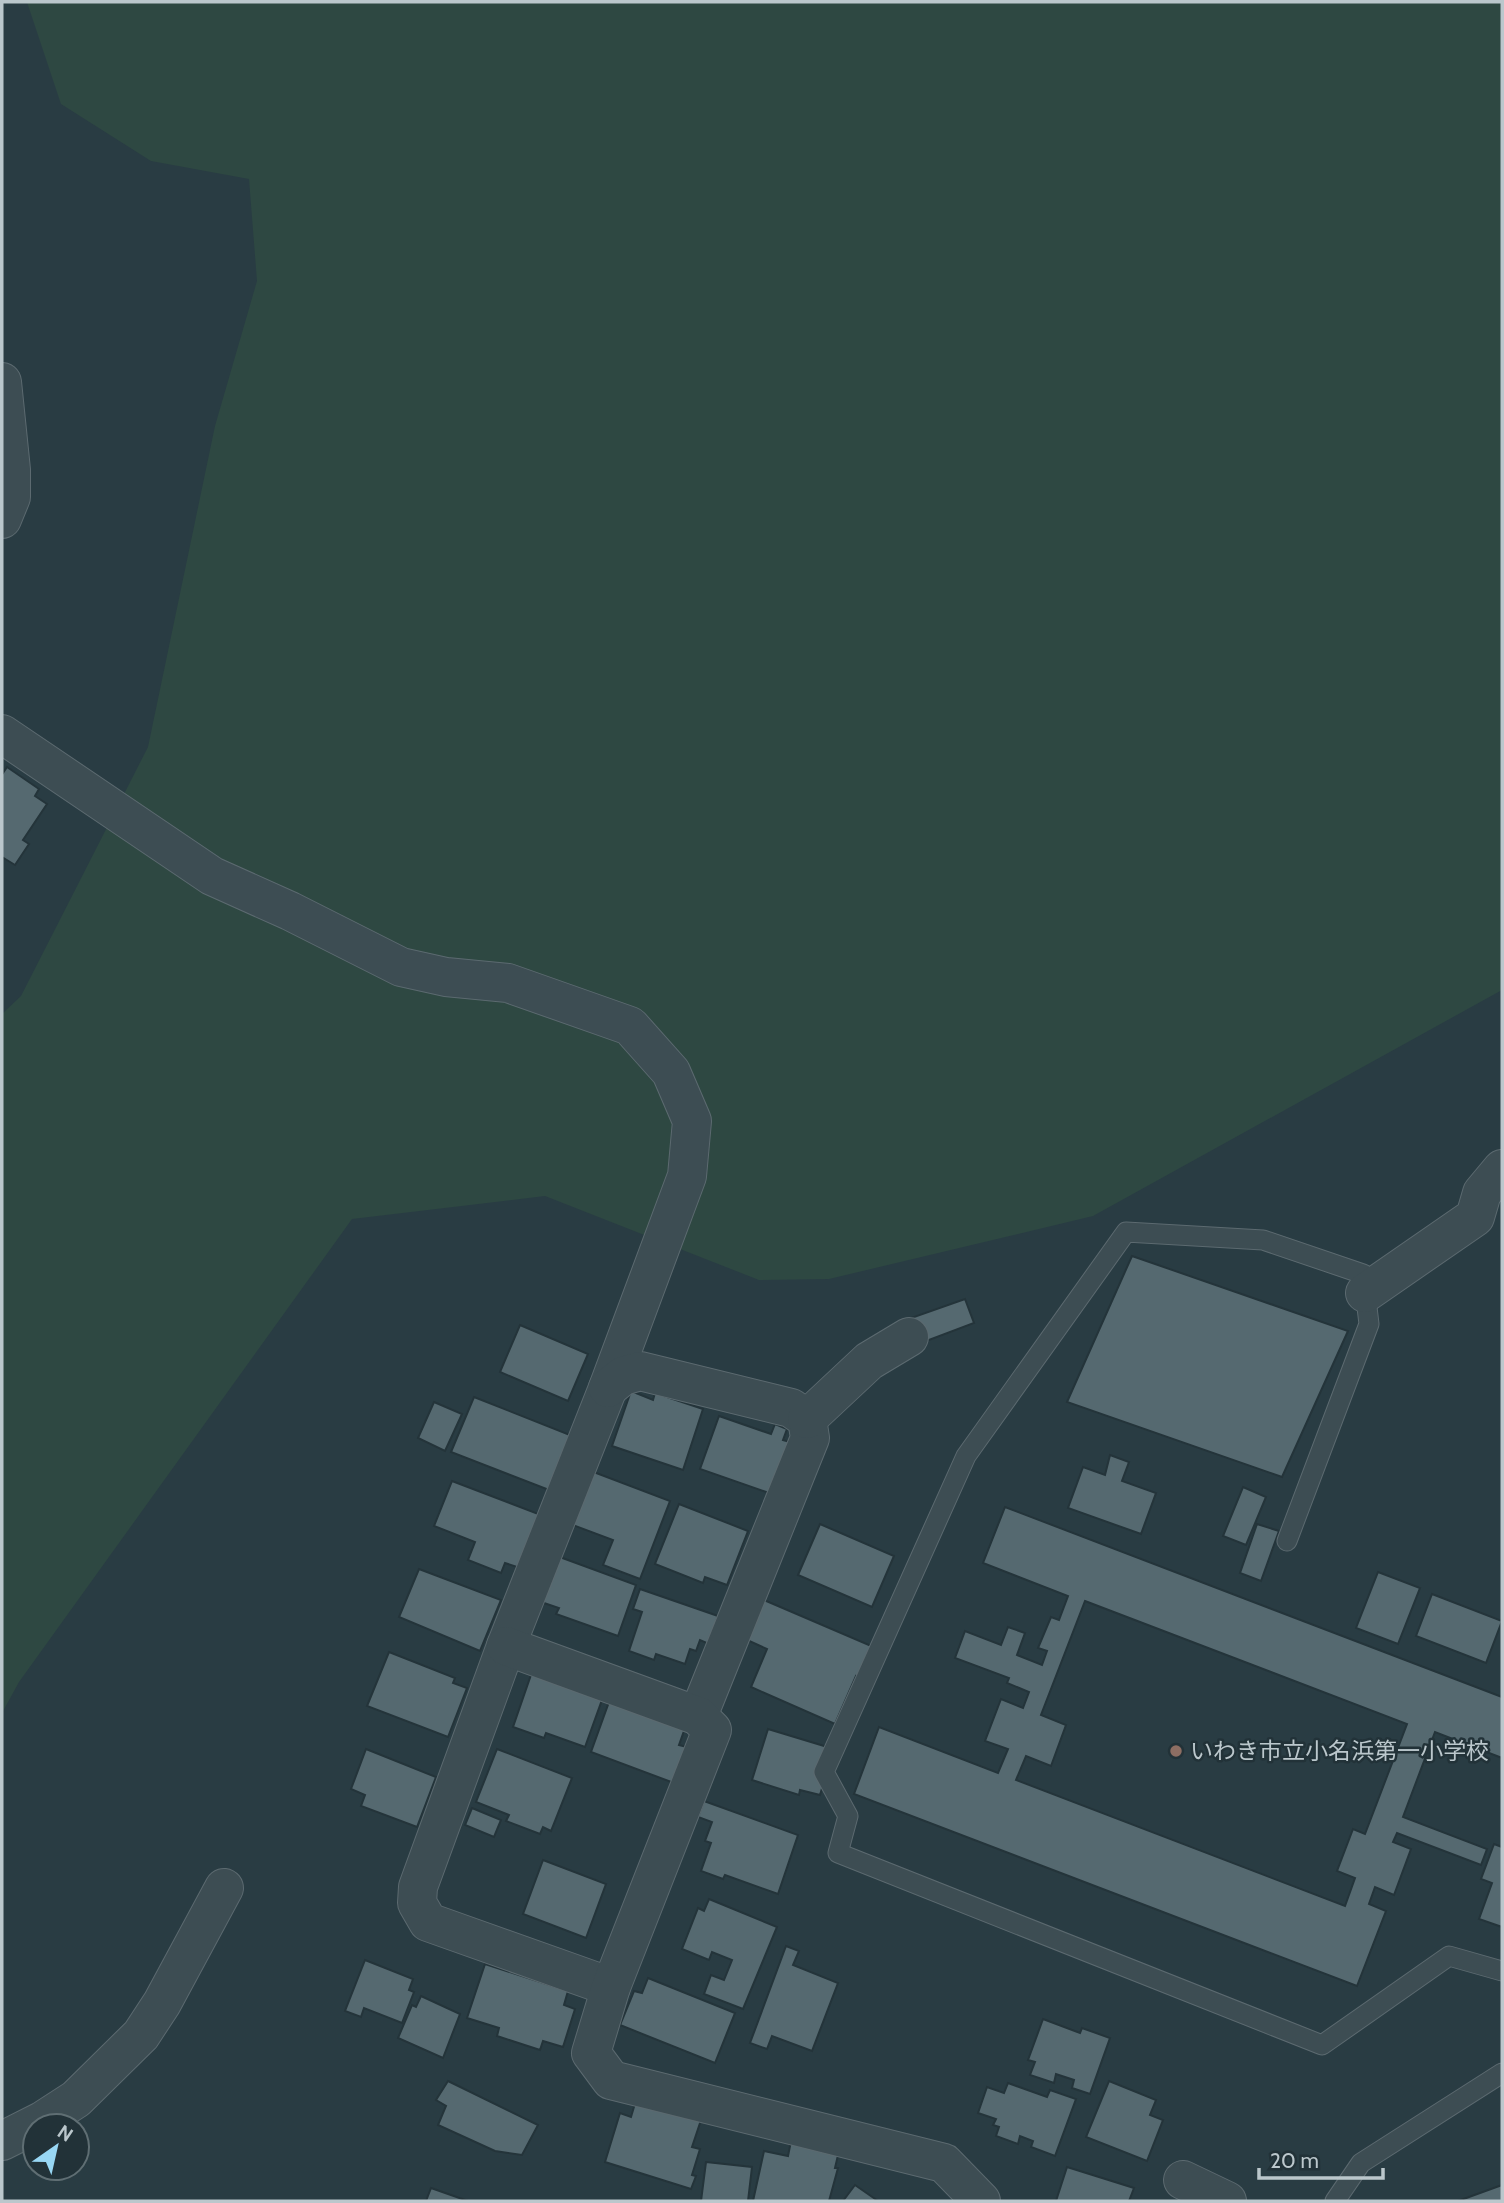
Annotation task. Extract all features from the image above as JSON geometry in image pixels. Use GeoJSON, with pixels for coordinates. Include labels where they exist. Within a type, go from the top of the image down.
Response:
{"type":"FeatureCollection","features":[{"type":"Feature","properties":{"kind":"street"},"geometry":{"type":"LineString","coordinates":[[2,382],[11,497],[2,519]]}},
{"type":"Feature","properties":{"kind":"street"},"geometry":{"type":"LineString","coordinates":[[2,734],[212,876],[290,911],[401,967],[446,977],[508,983],[630,1026],[671,1072],[692,1121],[687,1175],[608,1388],[506,1646],[418,1887],[417,1903],[428,1922],[611,1987]]}},
{"type":"Feature","properties":{"kind":"street"},"geometry":{"type":"LineString","coordinates":[[1365,1293],[1475,1217],[1482,1193],[1502,1169]]}},
{"type":"Feature","properties":{"kind":"street"},"geometry":{"type":"LineString","coordinates":[[807,1419],[869,1361],[909,1337]]}},
{"type":"Feature","properties":{"kind":"street"},"geometry":{"type":"LineString","coordinates":[[608,1388],[623,1376],[640,1371],[791,1408],[807,1419],[810,1438],[698,1716]]}},
{"type":"Feature","properties":{"kind":"street"},"geometry":{"type":"LineString","coordinates":[[506,1646],[698,1716],[712,1730],[611,1987],[591,2053],[611,2080],[944,2163],[981,2201]]}},
{"type":"Feature","properties":{"kind":"street"},"geometry":{"type":"LineString","coordinates":[[2,2141],[42,2121],[76,2099],[141,2035],[162,2004],[224,1888]]}},
{"type":"Feature","properties":{"kind":"street"},"geometry":{"type":"LineString","coordinates":[[1183,2180],[1227,2201]]}},
{"type":"Feature","properties":{"kind":"lane"},"geometry":{"type":"LineString","coordinates":[[1287,1541],[1369,1324],[1363,1274],[1263,1240],[1126,1232],[967,1455],[824,1772],[848,1816],[838,1853],[1322,2045],[1449,1956],[1502,1971]]}},
{"type":"Feature","properties":{"kind":"lane"},"geometry":{"type":"LineString","coordinates":[[1335,2201],[1361,2163],[1502,2073]]}},
{"type":"Feature","properties":{"kind":"green space"},"geometry":{"type":"Polygon","coordinates":[[[27,2],[1502,2],[1502,990],[1093,1216],[829,1279],[759,1280],[545,1196],[352,1219],[19,1682],[2,1713],[2,1014],[21,996],[148,747],[215,426],[257,281],[249,179],[151,161],[61,104],[27,2]]]}},
{"type":"Feature","properties":{"kind":"building"},"geometry":{"type":"Polygon","coordinates":[[[7,767],[39,789],[35,796],[47,804],[23,840],[29,844],[15,865],[2,857],[2,772],[7,767]]]}},
{"type":"Feature","properties":{"kind":"building"},"geometry":{"type":"Polygon","coordinates":[[[1132,1256],[1348,1331],[1282,1477],[1067,1402],[1132,1256]]]}},
{"type":"Feature","properties":{"kind":"building"},"geometry":{"type":"Polygon","coordinates":[[[965,1299],[974,1323],[921,1343],[911,1318],[965,1299]]]}},
{"type":"Feature","properties":{"kind":"building"},"geometry":{"type":"Polygon","coordinates":[[[520,1325],[588,1354],[568,1401],[500,1372],[520,1325]]]}},
{"type":"Feature","properties":{"kind":"building"},"geometry":{"type":"Polygon","coordinates":[[[631,1391],[653,1400],[655,1393],[703,1409],[683,1470],[612,1446],[631,1391]]]}},
{"type":"Feature","properties":{"kind":"building"},"geometry":{"type":"Polygon","coordinates":[[[474,1397],[570,1435],[549,1490],[451,1452],[474,1397]]]}},
{"type":"Feature","properties":{"kind":"building"},"geometry":{"type":"Polygon","coordinates":[[[434,1402],[462,1414],[445,1451],[418,1438],[434,1402]]]}},
{"type":"Feature","properties":{"kind":"building"},"geometry":{"type":"Polygon","coordinates":[[[719,1416],[771,1434],[775,1424],[787,1429],[783,1440],[790,1442],[772,1494],[700,1469],[719,1416]]]}},
{"type":"Feature","properties":{"kind":"building"},"geometry":{"type":"Polygon","coordinates":[[[1110,1455],[1129,1462],[1122,1481],[1156,1493],[1141,1534],[1068,1508],[1083,1467],[1105,1475],[1110,1455]]]}},
{"type":"Feature","properties":{"kind":"building"},"geometry":{"type":"Polygon","coordinates":[[[591,1471],[670,1501],[640,1579],[603,1565],[613,1540],[570,1524],[591,1471]]]}},
{"type":"Feature","properties":{"kind":"building"},"geometry":{"type":"Polygon","coordinates":[[[452,1481],[541,1515],[520,1568],[505,1563],[501,1573],[468,1560],[475,1542],[434,1526],[452,1481]]]}},
{"type":"Feature","properties":{"kind":"building"},"geometry":{"type":"Polygon","coordinates":[[[1243,1487],[1266,1497],[1246,1545],[1223,1536],[1243,1487]]]}},
{"type":"Feature","properties":{"kind":"building"},"geometry":{"type":"Polygon","coordinates":[[[679,1504],[748,1531],[727,1585],[705,1577],[703,1583],[655,1564],[679,1504]]]}},
{"type":"Feature","properties":{"kind":"building"},"geometry":{"type":"Polygon","coordinates":[[[1005,1507],[1502,1697],[1502,1758],[1435,1732],[1403,1817],[1487,1849],[1481,1865],[1397,1833],[1393,1842],[1411,1849],[1394,1895],[1375,1887],[1369,1904],[1386,1911],[1357,1986],[854,1794],[879,1727],[998,1773],[1008,1749],[985,1741],[1001,1699],[1023,1708],[1029,1692],[1007,1683],[1009,1678],[955,1658],[965,1631],[1001,1645],[1008,1627],[1025,1633],[1017,1655],[1042,1665],[1047,1651],[1038,1648],[1051,1617],[1059,1620],[1068,1596],[983,1563],[1005,1507]],[[1085,1601],[1041,1715],[1066,1725],[1051,1766],[1026,1756],[1016,1780],[1345,1906],[1355,1878],[1337,1871],[1353,1829],[1365,1834],[1407,1724],[1085,1601]]]}},
{"type":"Feature","properties":{"kind":"building"},"geometry":{"type":"Polygon","coordinates":[[[820,1524],[894,1556],[872,1607],[798,1575],[820,1524]]]}},
{"type":"Feature","properties":{"kind":"building"},"geometry":{"type":"Polygon","coordinates":[[[1257,1524],[1279,1531],[1261,1581],[1240,1573],[1257,1524]]]}},
{"type":"Feature","properties":{"kind":"building"},"geometry":{"type":"Polygon","coordinates":[[[557,1556],[636,1585],[618,1636],[556,1614],[559,1608],[541,1602],[557,1556]]]}},
{"type":"Feature","properties":{"kind":"building"},"geometry":{"type":"Polygon","coordinates":[[[419,1569],[501,1600],[480,1651],[399,1617],[419,1569]]]}},
{"type":"Feature","properties":{"kind":"building"},"geometry":{"type":"Polygon","coordinates":[[[1378,1572],[1420,1588],[1398,1644],[1356,1628],[1378,1572]]]}},
{"type":"Feature","properties":{"kind":"building"},"geometry":{"type":"Polygon","coordinates":[[[640,1589],[718,1616],[709,1644],[700,1640],[696,1651],[690,1649],[685,1664],[656,1654],[654,1660],[629,1651],[642,1612],[633,1609],[640,1589]]]}},
{"type":"Feature","properties":{"kind":"building"},"geometry":{"type":"Polygon","coordinates":[[[1432,1594],[1502,1621],[1486,1663],[1416,1636],[1432,1594]]]}},
{"type":"Feature","properties":{"kind":"building"},"geometry":{"type":"Polygon","coordinates":[[[764,1600],[876,1648],[863,1680],[856,1676],[835,1724],[751,1687],[767,1649],[747,1640],[764,1600]]]}},
{"type":"Feature","properties":{"kind":"building"},"geometry":{"type":"Polygon","coordinates":[[[389,1652],[455,1678],[453,1683],[467,1688],[448,1737],[367,1706],[389,1652]]]}},
{"type":"Feature","properties":{"kind":"building"},"geometry":{"type":"Polygon","coordinates":[[[532,1672],[603,1697],[585,1747],[546,1733],[544,1738],[513,1727],[532,1672]]]}},
{"type":"Feature","properties":{"kind":"building"},"geometry":{"type":"Polygon","coordinates":[[[609,1702],[685,1728],[679,1745],[687,1747],[674,1783],[591,1752],[609,1702]]]}},
{"type":"Feature","properties":{"kind":"building"},"geometry":{"type":"Polygon","coordinates":[[[768,1729],[834,1749],[820,1795],[800,1790],[799,1795],[752,1780],[768,1729]]]}},
{"type":"Feature","properties":{"kind":"building"},"geometry":{"type":"Polygon","coordinates":[[[366,1749],[436,1777],[417,1827],[361,1806],[365,1795],[351,1789],[366,1749]]]}},
{"type":"Feature","properties":{"kind":"building"},"geometry":{"type":"Polygon","coordinates":[[[497,1749],[572,1778],[551,1831],[543,1827],[540,1834],[506,1821],[509,1815],[476,1802],[497,1749]]]}},
{"type":"Feature","properties":{"kind":"building"},"geometry":{"type":"Polygon","coordinates":[[[704,1801],[798,1835],[778,1894],[725,1875],[723,1879],[701,1871],[711,1843],[705,1841],[712,1822],[698,1817],[704,1801]]]}},
{"type":"Feature","properties":{"kind":"building"},"geometry":{"type":"Polygon","coordinates":[[[472,1808],[501,1820],[494,1837],[465,1825],[472,1808]]]}},
{"type":"Feature","properties":{"kind":"building"},"geometry":{"type":"Polygon","coordinates":[[[1494,1844],[1502,1847],[1502,1927],[1479,1919],[1492,1883],[1481,1879],[1494,1844]]]}},
{"type":"Feature","properties":{"kind":"building"},"geometry":{"type":"Polygon","coordinates":[[[543,1860],[606,1884],[586,1938],[523,1914],[543,1860]]]}},
{"type":"Feature","properties":{"kind":"building"},"geometry":{"type":"Polygon","coordinates":[[[709,1899],[777,1927],[743,2009],[704,1994],[711,1975],[724,1980],[732,1960],[712,1952],[709,1960],[682,1949],[698,1908],[704,1911],[709,1899]]]}},
{"type":"Feature","properties":{"kind":"building"},"geometry":{"type":"Polygon","coordinates":[[[786,1946],[799,1951],[793,1965],[838,1983],[812,2051],[772,2036],[767,2049],[750,2043],[786,1946]]]}},
{"type":"Feature","properties":{"kind":"building"},"geometry":{"type":"Polygon","coordinates":[[[365,1960],[413,1979],[409,1990],[414,1992],[402,2023],[364,2008],[361,2017],[345,2011],[365,1960]]]}},
{"type":"Feature","properties":{"kind":"building"},"geometry":{"type":"Polygon","coordinates":[[[485,1964],[568,1991],[564,2005],[575,2009],[563,2047],[543,2041],[540,2050],[497,2036],[499,2028],[467,2018],[485,1964]]]}},
{"type":"Feature","properties":{"kind":"building"},"geometry":{"type":"Polygon","coordinates":[[[648,1978],[735,2013],[715,2063],[620,2025],[634,1991],[642,1993],[648,1978]]]}},
{"type":"Feature","properties":{"kind":"building"},"geometry":{"type":"Polygon","coordinates":[[[421,1996],[460,2014],[443,2058],[398,2038],[412,2005],[416,2007],[421,1996]]]}},
{"type":"Feature","properties":{"kind":"building"},"geometry":{"type":"Polygon","coordinates":[[[1043,2019],[1080,2033],[1082,2028],[1110,2038],[1090,2094],[1072,2088],[1074,2080],[1056,2074],[1054,2083],[1030,2075],[1035,2062],[1028,2060],[1043,2019]]]}},
{"type":"Feature","properties":{"kind":"building"},"geometry":{"type":"Polygon","coordinates":[[[448,2081],[538,2125],[522,2155],[495,2151],[438,2125],[446,2106],[436,2100],[448,2081]]]}},
{"type":"Feature","properties":{"kind":"building"},"geometry":{"type":"Polygon","coordinates":[[[1109,2081],[1156,2100],[1150,2115],[1163,2120],[1147,2161],[1086,2137],[1109,2081]]]}},
{"type":"Feature","properties":{"kind":"building"},"geometry":{"type":"Polygon","coordinates":[[[1008,2083],[1047,2097],[1050,2090],[1076,2099],[1055,2156],[1031,2147],[1033,2141],[1020,2136],[1018,2144],[996,2136],[999,2127],[993,2125],[996,2119],[978,2113],[987,2087],[1004,2093],[1008,2083]]]}},
{"type":"Feature","properties":{"kind":"building"},"geometry":{"type":"Polygon","coordinates":[[[636,2100],[701,2120],[692,2147],[700,2149],[691,2189],[605,2162],[620,2113],[631,2117],[636,2100]]]}},
{"type":"Feature","properties":{"kind":"building"},"geometry":{"type":"Polygon","coordinates":[[[791,2141],[839,2151],[835,2168],[838,2168],[829,2201],[753,2201],[764,2151],[788,2156],[791,2141]]]}},
{"type":"Feature","properties":{"kind":"building"},"geometry":{"type":"Polygon","coordinates":[[[706,2162],[752,2167],[748,2201],[701,2201],[706,2162]]]}},
{"type":"Feature","properties":{"kind":"building"},"geometry":{"type":"Polygon","coordinates":[[[1067,2167],[1134,2188],[1129,2201],[1056,2201],[1067,2167]]]}},
{"type":"Feature","properties":{"kind":"building"},"geometry":{"type":"Polygon","coordinates":[[[855,2185],[878,2201],[843,2201],[855,2185]]]}},
{"type":"Feature","properties":{"kind":"building"},"geometry":{"type":"Polygon","coordinates":[[[1502,2185],[1502,2201],[1458,2201],[1502,2185]]]}},
{"type":"Feature","properties":{"kind":"building"},"geometry":{"type":"Polygon","coordinates":[[[431,2188],[468,2201],[426,2201],[431,2188]]]}},
{"type":"Feature","properties":{"kind":"place","name":"いわき市立小名浜第一小学校"},"geometry":{"type":"Point","coordinates":[1176,1751]}}]}
